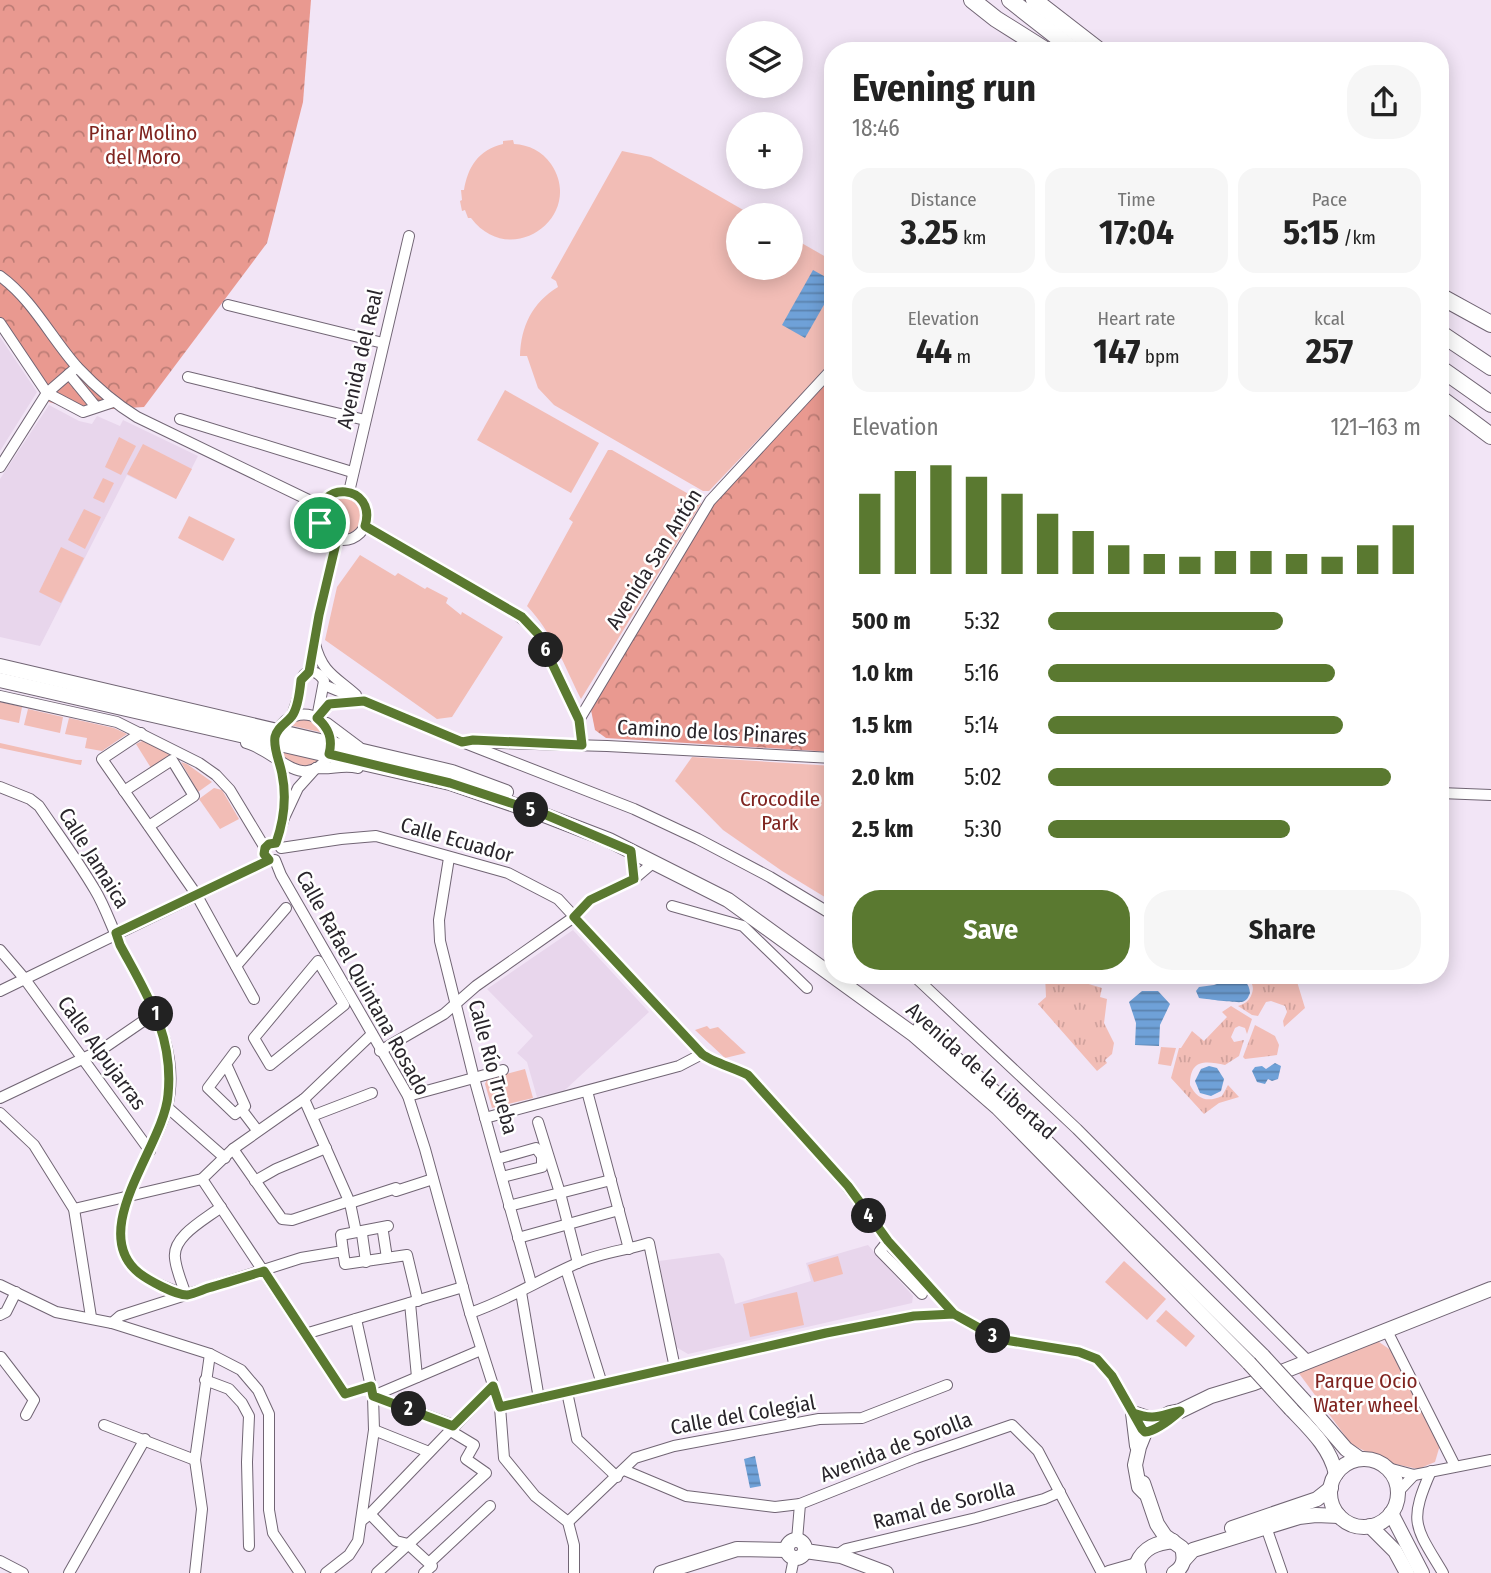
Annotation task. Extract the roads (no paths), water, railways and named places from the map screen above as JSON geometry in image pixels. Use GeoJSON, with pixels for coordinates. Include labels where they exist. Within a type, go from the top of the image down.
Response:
{"type":"FeatureCollection","features":[{"type":"Feature","properties":{"kind":"highway"},"geometry":{"type":"LineString","coordinates":[[972,0],[1020,42]]}},
{"type":"Feature","properties":{"kind":"highway"},"geometry":{"type":"LineString","coordinates":[[1010,0],[1064,42]]}},
{"type":"Feature","properties":{"kind":"highway"},"geometry":{"type":"LineString","coordinates":[[1034,0],[1088,42]]}},
{"type":"Feature","properties":{"kind":"highway"},"geometry":{"type":"LineString","coordinates":[[996,19],[1032,42]]}},
{"type":"Feature","properties":{"kind":"highway"},"geometry":{"type":"LineString","coordinates":[[1449,301],[1491,324]]}},
{"type":"Feature","properties":{"kind":"highway"},"geometry":{"type":"LineString","coordinates":[[1449,339],[1491,367]]}},
{"type":"Feature","properties":{"kind":"highway"},"geometry":{"type":"LineString","coordinates":[[1449,374],[1491,404]]}},
{"type":"Feature","properties":{"kind":"highway"},"geometry":{"type":"LineString","coordinates":[[1449,405],[1491,436]]}},
{"type":"Feature","properties":{"kind":"main road"},"geometry":{"type":"LineString","coordinates":[[0,666],[252,725],[283,727]]}},
{"type":"Feature","properties":{"kind":"main road"},"geometry":{"type":"LineString","coordinates":[[0,680],[150,713],[283,727]]}},
{"type":"Feature","properties":{"kind":"main road","name":"Avenida de la Libertad"},"geometry":{"type":"LineString","coordinates":[[283,727],[330,749],[450,783],[544,814],[631,851],[728,900],[824,970]]}},
{"type":"Feature","properties":{"kind":"main road","name":"Avenida de la Libertad"},"geometry":{"type":"LineString","coordinates":[[330,749],[452,772],[612,831],[732,892],[824,958]]}},
{"type":"Feature","properties":{"kind":"main road","name":"Avenida de la Libertad"},"geometry":{"type":"LineString","coordinates":[[844,984],[913,1034],[999,1108],[1291,1409],[1324,1446],[1333,1461],[1333,1481]]}},
{"type":"Feature","properties":{"kind":"main road","name":"Avenida de la Libertad"},"geometry":{"type":"LineString","coordinates":[[859,984],[920,1028],[1006,1101],[1263,1356],[1346,1449],[1360,1459]]}},
{"type":"Feature","properties":{"kind":"main road"},"geometry":{"type":"LineString","coordinates":[[1184,1560],[1182,1548],[1165,1536],[1157,1524],[1137,1478],[1137,1454],[1145,1432],[1153,1422],[1163,1420],[1211,1396],[1254,1383],[1491,1289]]}},
{"type":"Feature","properties":{"kind":"main road"},"geometry":{"type":"LineString","coordinates":[[1137,1454],[1133,1413],[1163,1420]]}},
{"type":"Feature","properties":{"kind":"main road"},"geometry":{"type":"LineString","coordinates":[[1142,1472],[1147,1448],[1163,1420]]}},
{"type":"Feature","properties":{"kind":"main road"},"geometry":{"type":"LineString","coordinates":[[1145,1432],[1148,1439],[1140,1462],[1145,1493]]}},
{"type":"Feature","properties":{"kind":"main road"},"geometry":{"type":"LineString","coordinates":[[1150,1546],[1191,1542],[1317,1499],[1350,1461],[1360,1459],[1371,1459],[1388,1468],[1396,1481],[1396,1503],[1391,1513],[1378,1524],[1359,1526],[1348,1523],[1339,1516],[1331,1498],[1333,1481]]}},
{"type":"Feature","properties":{"kind":"main road"},"geometry":{"type":"LineString","coordinates":[[1391,1513],[1422,1573]]}},
{"type":"Feature","properties":{"kind":"main road"},"geometry":{"type":"LineString","coordinates":[[1174,1573],[1193,1550],[1299,1517],[1339,1516]]}},
{"type":"Feature","properties":{"kind":"main road"},"geometry":{"type":"LineString","coordinates":[[1109,1573],[1138,1569],[1140,1555],[1150,1546],[1157,1524]]}},
{"type":"Feature","properties":{"kind":"main road"},"geometry":{"type":"LineString","coordinates":[[1370,1526],[1395,1551],[1407,1573]]}},
{"type":"Feature","properties":{"kind":"main road"},"geometry":{"type":"LineString","coordinates":[[661,1573],[737,1549],[796,1550],[837,1555],[886,1573]]}},
{"type":"Feature","properties":{"kind":"street","name":"Avenida del Real"},"geometry":{"type":"LineString","coordinates":[[348,492],[409,236]]}},
{"type":"Feature","properties":{"kind":"street"},"geometry":{"type":"LineString","coordinates":[[0,276],[20,293],[96,407]]}},
{"type":"Feature","properties":{"kind":"street"},"geometry":{"type":"LineString","coordinates":[[228,305],[383,343]]}},
{"type":"Feature","properties":{"kind":"street"},"geometry":{"type":"LineString","coordinates":[[0,323],[47,393],[83,412],[113,402]]}},
{"type":"Feature","properties":{"kind":"street"},"geometry":{"type":"LineString","coordinates":[[0,467],[47,393],[73,370]]}},
{"type":"Feature","properties":{"kind":"street"},"geometry":{"type":"LineString","coordinates":[[73,370],[113,402],[137,417],[321,506]]}},
{"type":"Feature","properties":{"kind":"street"},"geometry":{"type":"LineString","coordinates":[[188,377],[365,420]]}},
{"type":"Feature","properties":{"kind":"street","name":"Avenida San Antón"},"geometry":{"type":"LineString","coordinates":[[579,720],[710,500],[824,378]]}},
{"type":"Feature","properties":{"kind":"street"},"geometry":{"type":"LineString","coordinates":[[180,419],[352,472]]}},
{"type":"Feature","properties":{"kind":"street"},"geometry":{"type":"LineString","coordinates":[[348,492],[361,499],[365,505],[368,512],[365,526],[354,538],[337,539],[324,530],[319,514],[321,506],[332,494],[348,492]]}},
{"type":"Feature","properties":{"kind":"street"},"geometry":{"type":"LineString","coordinates":[[365,526],[515,613],[530,625],[538,634],[579,720],[582,745]]}},
{"type":"Feature","properties":{"kind":"street"},"geometry":{"type":"LineString","coordinates":[[0,991],[196,894],[280,857],[284,784],[278,758],[283,727],[301,688],[301,680],[309,672],[337,539]]}},
{"type":"Feature","properties":{"kind":"street"},"geometry":{"type":"LineString","coordinates":[[314,642],[324,669],[364,701]]}},
{"type":"Feature","properties":{"kind":"street"},"geometry":{"type":"LineString","coordinates":[[309,672],[320,675],[323,688],[317,718]]}},
{"type":"Feature","properties":{"kind":"street"},"geometry":{"type":"LineString","coordinates":[[301,688],[310,695],[323,688],[364,701],[655,819],[758,871],[824,910]]}},
{"type":"Feature","properties":{"kind":"street"},"geometry":{"type":"LineString","coordinates":[[0,695],[117,722],[199,763],[216,775],[230,790],[265,848]]}},
{"type":"Feature","properties":{"kind":"street"},"geometry":{"type":"LineString","coordinates":[[317,718],[329,704],[364,701]]}},
{"type":"Feature","properties":{"kind":"street"},"geometry":{"type":"LineString","coordinates":[[150,713],[178,726],[256,746],[292,769],[300,771],[351,766],[439,786],[450,783]]}},
{"type":"Feature","properties":{"kind":"street"},"geometry":{"type":"LineString","coordinates":[[283,727],[300,715],[317,718],[355,746],[384,753],[391,759]]}},
{"type":"Feature","properties":{"kind":"street"},"geometry":{"type":"LineString","coordinates":[[284,818],[298,788],[321,769],[330,749],[327,729],[317,718]]}},
{"type":"Feature","properties":{"kind":"street"},"geometry":{"type":"LineString","coordinates":[[141,733],[102,760],[196,894],[254,999]]}},
{"type":"Feature","properties":{"kind":"street","name":"Camino de los Pinares"},"geometry":{"type":"LineString","coordinates":[[462,742],[473,740],[824,758]]}},
{"type":"Feature","properties":{"kind":"street"},"geometry":{"type":"LineString","coordinates":[[124,791],[172,760],[194,796],[149,826]]}},
{"type":"Feature","properties":{"kind":"street","name":"Calle Jamaica"},"geometry":{"type":"LineString","coordinates":[[0,787],[30,799],[39,806],[95,890],[162,1027],[168,1060],[167,1107],[150,1152],[124,1205],[122,1250],[133,1268],[150,1281],[186,1295]]}},
{"type":"Feature","properties":{"kind":"street"},"geometry":{"type":"LineString","coordinates":[[1449,793],[1491,795]]}},
{"type":"Feature","properties":{"kind":"street","name":"Calle Ecuador"},"geometry":{"type":"LineString","coordinates":[[279,846],[376,836],[508,873],[558,899],[702,1054],[748,1075],[848,1186],[888,1241]]}},
{"type":"Feature","properties":{"kind":"street"},"geometry":{"type":"LineString","coordinates":[[272,860],[264,854],[265,848],[269,844],[279,846]]}},
{"type":"Feature","properties":{"kind":"street"},"geometry":{"type":"LineString","coordinates":[[631,851],[634,879]]}},
{"type":"Feature","properties":{"kind":"street","name":"Calle Río Trueba"},"geometry":{"type":"LineString","coordinates":[[449,858],[439,920],[440,941],[474,1077],[531,1283]]}},
{"type":"Feature","properties":{"kind":"street","name":"Calle Rafael Quintana Rosado"},"geometry":{"type":"LineString","coordinates":[[272,860],[408,1096],[470,1313],[500,1407],[504,1458],[535,1496],[568,1522]]}},
{"type":"Feature","properties":{"kind":"street"},"geometry":{"type":"LineString","coordinates":[[380,1051],[444,1014],[476,986],[574,917],[590,900],[634,879],[654,862]]}},
{"type":"Feature","properties":{"kind":"street"},"geometry":{"type":"LineString","coordinates":[[673,906],[743,926],[807,988]]}},
{"type":"Feature","properties":{"kind":"street"},"geometry":{"type":"LineString","coordinates":[[236,966],[286,908]]}},
{"type":"Feature","properties":{"kind":"street","name":"Calle Alpujarras"},"geometry":{"type":"LineString","coordinates":[[0,950],[24,978],[150,1152]]}},
{"type":"Feature","properties":{"kind":"street"},"geometry":{"type":"LineString","coordinates":[[318,961],[344,1005],[270,1065],[254,1038],[318,961]]}},
{"type":"Feature","properties":{"kind":"street"},"geometry":{"type":"LineString","coordinates":[[923,984],[1077,1129],[1307,1360]]}},
{"type":"Feature","properties":{"kind":"street"},"geometry":{"type":"LineString","coordinates":[[0,1098],[101,1050],[155,1013]]}},
{"type":"Feature","properties":{"kind":"street"},"geometry":{"type":"LineString","coordinates":[[74,1209],[202,1180],[233,1149],[304,1099],[372,1034]]}},
{"type":"Feature","properties":{"kind":"street"},"geometry":{"type":"LineString","coordinates":[[226,1065],[245,1106],[235,1114],[208,1088],[235,1052]]}},
{"type":"Feature","properties":{"kind":"street"},"geometry":{"type":"LineString","coordinates":[[485,1118],[679,1066],[702,1054]]}},
{"type":"Feature","properties":{"kind":"street"},"geometry":{"type":"LineString","coordinates":[[408,1096],[503,1070]]}},
{"type":"Feature","properties":{"kind":"street"},"geometry":{"type":"LineString","coordinates":[[587,1091],[629,1249]]}},
{"type":"Feature","properties":{"kind":"street"},"geometry":{"type":"LineString","coordinates":[[312,1116],[372,1093]]}},
{"type":"Feature","properties":{"kind":"street"},"geometry":{"type":"LineString","coordinates":[[304,1099],[350,1202],[366,1262]]}},
{"type":"Feature","properties":{"kind":"street"},"geometry":{"type":"LineString","coordinates":[[167,1107],[225,1158]]}},
{"type":"Feature","properties":{"kind":"street"},"geometry":{"type":"LineString","coordinates":[[242,1109],[257,1130]]}},
{"type":"Feature","properties":{"kind":"street"},"geometry":{"type":"LineString","coordinates":[[0,1113],[34,1145],[74,1209],[91,1317]]}},
{"type":"Feature","properties":{"kind":"street"},"geometry":{"type":"LineString","coordinates":[[538,1122],[578,1263]]}},
{"type":"Feature","properties":{"kind":"street"},"geometry":{"type":"LineString","coordinates":[[255,1181],[326,1148]]}},
{"type":"Feature","properties":{"kind":"street"},"geometry":{"type":"LineString","coordinates":[[497,1159],[536,1148],[542,1156],[542,1167],[502,1177]]}},
{"type":"Feature","properties":{"kind":"street"},"geometry":{"type":"LineString","coordinates":[[233,1149],[279,1217],[287,1220],[433,1179]]}},
{"type":"Feature","properties":{"kind":"street"},"geometry":{"type":"LineString","coordinates":[[202,1180],[345,1394],[372,1391],[417,1377],[481,1350]]}},
{"type":"Feature","properties":{"kind":"street"},"geometry":{"type":"LineString","coordinates":[[509,1206],[611,1180]]}},
{"type":"Feature","properties":{"kind":"street"},"geometry":{"type":"LineString","coordinates":[[186,1295],[174,1256],[177,1245],[221,1208]]}},
{"type":"Feature","properties":{"kind":"street"},"geometry":{"type":"LineString","coordinates":[[518,1238],[619,1210]]}},
{"type":"Feature","properties":{"kind":"street"},"geometry":{"type":"LineString","coordinates":[[387,1258],[385,1229],[341,1235],[345,1264],[366,1262],[407,1255],[414,1302],[417,1377]]}},
{"type":"Feature","properties":{"kind":"street"},"geometry":{"type":"LineString","coordinates":[[922,1294],[880,1251],[888,1241],[954,1314],[999,1339],[1079,1352],[1097,1359],[1112,1376],[1145,1432]]}},
{"type":"Feature","properties":{"kind":"street"},"geometry":{"type":"LineString","coordinates":[[470,1313],[497,1304],[521,1292],[531,1283],[578,1263],[649,1243],[675,1368]]}},
{"type":"Feature","properties":{"kind":"street"},"geometry":{"type":"LineString","coordinates":[[112,1323],[120,1316],[302,1258],[343,1251]]}},
{"type":"Feature","properties":{"kind":"street"},"geometry":{"type":"LineString","coordinates":[[566,1269],[602,1384]]}},
{"type":"Feature","properties":{"kind":"street"},"geometry":{"type":"LineString","coordinates":[[0,1285],[56,1312],[112,1323],[210,1354],[241,1370],[258,1390],[269,1413],[269,1510],[273,1533],[300,1573]]}},
{"type":"Feature","properties":{"kind":"street"},"geometry":{"type":"LineString","coordinates":[[305,1334],[463,1287]]}},
{"type":"Feature","properties":{"kind":"street"},"geometry":{"type":"LineString","coordinates":[[0,1315],[6,1312],[16,1292]]}},
{"type":"Feature","properties":{"kind":"street"},"geometry":{"type":"LineString","coordinates":[[521,1292],[538,1399]]}},
{"type":"Feature","properties":{"kind":"street"},"geometry":{"type":"LineString","coordinates":[[500,1407],[914,1316],[954,1314]]}},
{"type":"Feature","properties":{"kind":"street"},"geometry":{"type":"LineString","coordinates":[[326,1573],[349,1555],[358,1541],[365,1517],[374,1430],[372,1391],[356,1319]]}},
{"type":"Feature","properties":{"kind":"street"},"geometry":{"type":"LineString","coordinates":[[1395,1348],[1405,1322]]}},
{"type":"Feature","properties":{"kind":"street"},"geometry":{"type":"LineString","coordinates":[[1386,1329],[1455,1466]]}},
{"type":"Feature","properties":{"kind":"street"},"geometry":{"type":"LineString","coordinates":[[1367,1337],[1395,1348]]}},
{"type":"Feature","properties":{"kind":"street"},"geometry":{"type":"LineString","coordinates":[[195,1573],[202,1509],[195,1460],[210,1354]]}},
{"type":"Feature","properties":{"kind":"street"},"geometry":{"type":"LineString","coordinates":[[0,1357],[34,1400],[26,1415]]}},
{"type":"Feature","properties":{"kind":"street"},"geometry":{"type":"LineString","coordinates":[[205,1380],[229,1389],[242,1403],[249,1416],[249,1546]]}},
{"type":"Feature","properties":{"kind":"street","name":"Calle del Colegial"},"geometry":{"type":"LineString","coordinates":[[568,1522],[635,1458],[643,1455],[674,1446],[820,1419],[862,1418],[947,1385]]}},
{"type":"Feature","properties":{"kind":"street"},"geometry":{"type":"LineString","coordinates":[[365,1517],[493,1386]]}},
{"type":"Feature","properties":{"kind":"street"},"geometry":{"type":"LineString","coordinates":[[372,1391],[451,1428],[474,1445],[467,1459],[486,1472],[377,1573]]}},
{"type":"Feature","properties":{"kind":"street"},"geometry":{"type":"LineString","coordinates":[[566,1392],[577,1439],[620,1473]]}},
{"type":"Feature","properties":{"kind":"street"},"geometry":{"type":"LineString","coordinates":[[104,1424],[195,1460]]}},
{"type":"Feature","properties":{"kind":"street","name":"Avenida de Sorolla"},"geometry":{"type":"LineString","coordinates":[[620,1473],[686,1496],[775,1507],[800,1504],[916,1458],[1012,1425],[1038,1451],[1102,1573]]}},
{"type":"Feature","properties":{"kind":"street"},"geometry":{"type":"LineString","coordinates":[[374,1430],[429,1452]]}},
{"type":"Feature","properties":{"kind":"street"},"geometry":{"type":"LineString","coordinates":[[69,1573],[145,1439]]}},
{"type":"Feature","properties":{"kind":"street"},"geometry":{"type":"LineString","coordinates":[[1444,1441],[1464,1457],[1478,1462]]}},
{"type":"Feature","properties":{"kind":"street"},"geometry":{"type":"LineString","coordinates":[[1443,1573],[1423,1539],[1416,1511],[1419,1497],[1441,1462],[1444,1441]]}},
{"type":"Feature","properties":{"kind":"street"},"geometry":{"type":"LineString","coordinates":[[1388,1468],[1414,1475],[1491,1460]]}},
{"type":"Feature","properties":{"kind":"street"},"geometry":{"type":"LineString","coordinates":[[1398,1492],[1414,1475]]}},
{"type":"Feature","properties":{"kind":"street","name":"Ramal de Sorolla"},"geometry":{"type":"LineString","coordinates":[[837,1555],[846,1549],[976,1518],[1060,1492]]}},
{"type":"Feature","properties":{"kind":"street"},"geometry":{"type":"LineString","coordinates":[[791,1573],[800,1504]]}},
{"type":"Feature","properties":{"kind":"street"},"geometry":{"type":"LineString","coordinates":[[365,1517],[396,1541],[408,1544],[426,1568],[490,1506]]}},
{"type":"Feature","properties":{"kind":"street"},"geometry":{"type":"LineString","coordinates":[[568,1522],[574,1545],[575,1573]]}},
{"type":"Feature","properties":{"kind":"street"},"geometry":{"type":"LineString","coordinates":[[1266,1527],[1282,1573]]}},
{"type":"Feature","properties":{"kind":"street"},"geometry":{"type":"LineString","coordinates":[[0,1561],[23,1573]]}},
{"type":"Feature","properties":{"kind":"water"},"geometry":{"type":"Polygon","coordinates":[[[813,270],[824,276],[824,305],[805,338],[782,325],[813,270]]]}},
{"type":"Feature","properties":{"kind":"water"},"geometry":{"type":"Polygon","coordinates":[[[1246,984],[1250,993],[1242,1002],[1199,998],[1196,991],[1199,987],[1246,984]]]}},
{"type":"Feature","properties":{"kind":"water"},"geometry":{"type":"Polygon","coordinates":[[[1142,991],[1158,991],[1170,1004],[1160,1025],[1159,1046],[1135,1045],[1136,1023],[1129,1002],[1142,991]]]}},
{"type":"Feature","properties":{"kind":"water"},"geometry":{"type":"Polygon","coordinates":[[[1275,1063],[1281,1066],[1278,1079],[1268,1079],[1265,1084],[1257,1082],[1252,1071],[1255,1067],[1262,1066],[1266,1069],[1275,1063]]]}},
{"type":"Feature","properties":{"kind":"water"},"geometry":{"type":"Polygon","coordinates":[[[1209,1066],[1217,1068],[1224,1079],[1221,1091],[1211,1096],[1200,1093],[1195,1081],[1201,1069],[1209,1066]]]}},
{"type":"Feature","properties":{"kind":"water"},"geometry":{"type":"Polygon","coordinates":[[[755,1456],[761,1486],[750,1488],[744,1459],[755,1456]]]}},
{"type":"Feature","properties":{"kind":"park label","name":"Pinar Molino del Moro"},"geometry":{"type":"Point","coordinates":[143,145]}},
{"type":"Feature","properties":{"kind":"park label","name":"Crocodile Park"},"geometry":{"type":"Point","coordinates":[780,811]}},
{"type":"Feature","properties":{"kind":"park label","name":"Parque Ocio Water wheel"},"geometry":{"type":"Point","coordinates":[1366,1393]}}]}
